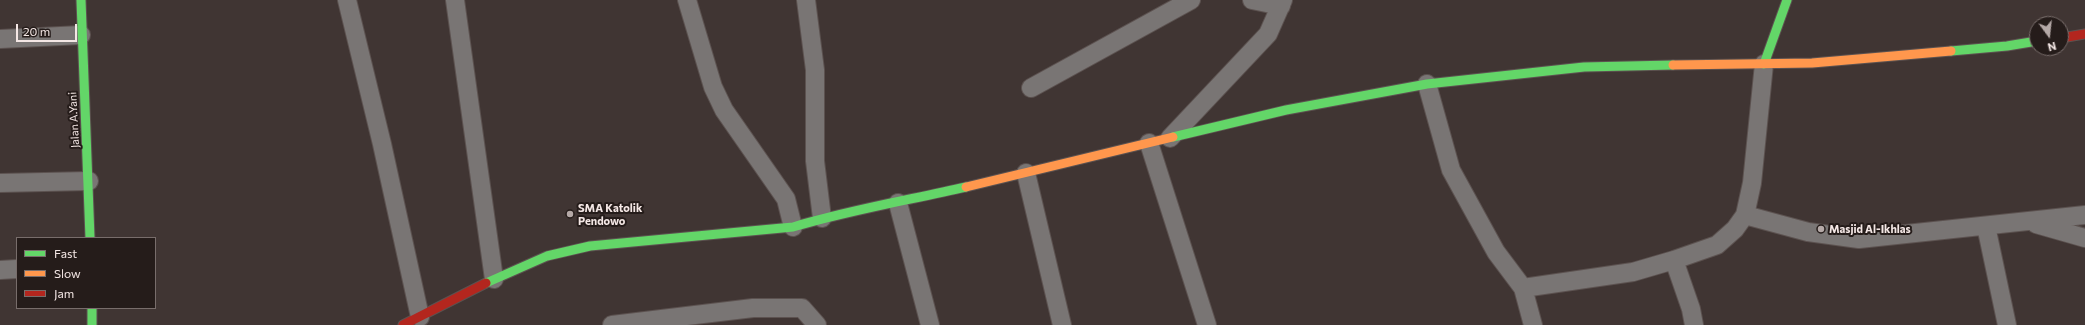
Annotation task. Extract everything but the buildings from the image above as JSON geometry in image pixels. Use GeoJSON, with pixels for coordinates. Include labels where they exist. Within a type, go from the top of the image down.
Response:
{"type":"FeatureCollection","features":[{"type":"Feature","properties":{"kind":"main road","name":"Jalan A.Yani"},"geometry":{"type":"LineString","coordinates":[[81,0],[81,35],[89,181],[90,237]]}},
{"type":"Feature","properties":{"kind":"main road"},"geometry":{"type":"LineString","coordinates":[[1764,64],[1787,0]]}},
{"type":"Feature","properties":{"kind":"main road"},"geometry":{"type":"LineString","coordinates":[[2069,37],[2085,34]]}},
{"type":"Feature","properties":{"kind":"main road"},"geometry":{"type":"LineString","coordinates":[[403,325],[494,279],[547,256],[590,246],[793,228],[822,218],[898,203],[1286,110],[1427,84],[1584,67],[1820,62],[2007,46],[2029,42]]}},
{"type":"Feature","properties":{"kind":"main road"},"geometry":{"type":"LineString","coordinates":[[92,309],[92,325]]}},
{"type":"Feature","properties":{"kind":"street"},"geometry":{"type":"LineString","coordinates":[[347,0],[382,144],[420,317]]}},
{"type":"Feature","properties":{"kind":"street"},"geometry":{"type":"LineString","coordinates":[[455,0],[489,257],[494,279]]}},
{"type":"Feature","properties":{"kind":"street"},"geometry":{"type":"LineString","coordinates":[[687,0],[709,74],[718,98],[736,128],[786,200],[793,228]]}},
{"type":"Feature","properties":{"kind":"street"},"geometry":{"type":"LineString","coordinates":[[806,0],[815,70],[815,161],[822,218]]}},
{"type":"Feature","properties":{"kind":"street"},"geometry":{"type":"LineString","coordinates":[[1031,88],[1192,0]]}},
{"type":"Feature","properties":{"kind":"street"},"geometry":{"type":"LineString","coordinates":[[1170,138],[1268,34],[1282,3],[1252,0]]}},
{"type":"Feature","properties":{"kind":"street"},"geometry":{"type":"LineString","coordinates":[[0,39],[81,35]]}},
{"type":"Feature","properties":{"kind":"street"},"geometry":{"type":"LineString","coordinates":[[1523,288],[1633,272],[1717,245],[1735,229],[1744,215],[1752,183],[1764,64]]}},
{"type":"Feature","properties":{"kind":"street"},"geometry":{"type":"LineString","coordinates":[[1427,84],[1451,170],[1496,252],[1523,288],[1533,325]]}},
{"type":"Feature","properties":{"kind":"street"},"geometry":{"type":"LineString","coordinates":[[1149,143],[1207,325]]}},
{"type":"Feature","properties":{"kind":"street"},"geometry":{"type":"LineString","coordinates":[[1026,173],[1062,325]]}},
{"type":"Feature","properties":{"kind":"street"},"geometry":{"type":"LineString","coordinates":[[0,183],[89,181]]}},
{"type":"Feature","properties":{"kind":"street"},"geometry":{"type":"LineString","coordinates":[[898,203],[930,325]]}},
{"type":"Feature","properties":{"kind":"street"},"geometry":{"type":"LineString","coordinates":[[1744,215],[1808,232],[1859,239],[2085,215]]}},
{"type":"Feature","properties":{"kind":"street"},"geometry":{"type":"LineString","coordinates":[[2026,222],[2085,238]]}},
{"type":"Feature","properties":{"kind":"street"},"geometry":{"type":"LineString","coordinates":[[1986,226],[2007,325]]}},
{"type":"Feature","properties":{"kind":"street"},"geometry":{"type":"LineString","coordinates":[[1674,260],[1691,309],[1694,325]]}},
{"type":"Feature","properties":{"kind":"street"},"geometry":{"type":"LineString","coordinates":[[0,270],[16,269]]}},
{"type":"Feature","properties":{"kind":"street"},"geometry":{"type":"LineString","coordinates":[[612,325],[760,308],[802,308],[817,325]]}},
{"type":"Feature","properties":{"kind":"traffic: fast"},"geometry":{"type":"LineString","coordinates":[[81,0],[90,237]]}},
{"type":"Feature","properties":{"kind":"traffic: fast"},"geometry":{"type":"LineString","coordinates":[[1764,64],[1787,0]]}},
{"type":"Feature","properties":{"kind":"traffic: fast"},"geometry":{"type":"LineString","coordinates":[[1951,51],[2007,46],[2029,42]]}},
{"type":"Feature","properties":{"kind":"traffic: fast"},"geometry":{"type":"LineString","coordinates":[[1173,137],[1286,110],[1427,84],[1584,67],[1673,65]]}},
{"type":"Feature","properties":{"kind":"traffic: fast"},"geometry":{"type":"LineString","coordinates":[[486,283],[547,256],[590,246],[793,227],[857,210],[966,187]]}},
{"type":"Feature","properties":{"kind":"traffic: fast"},"geometry":{"type":"LineString","coordinates":[[92,309],[92,325]]}},
{"type":"Feature","properties":{"kind":"traffic: slow"},"geometry":{"type":"LineString","coordinates":[[1673,65],[1812,63],[1951,51]]}},
{"type":"Feature","properties":{"kind":"traffic: slow"},"geometry":{"type":"LineString","coordinates":[[966,187],[1173,137]]}},
{"type":"Feature","properties":{"kind":"traffic: jam"},"geometry":{"type":"LineString","coordinates":[[2069,37],[2085,34]]}},
{"type":"Feature","properties":{"kind":"traffic: jam"},"geometry":{"type":"LineString","coordinates":[[403,325],[486,283]]}},
{"type":"Feature","properties":{"kind":"place","name":"SMA Katolik Pendowo"},"geometry":{"type":"Point","coordinates":[570,214]}},
{"type":"Feature","properties":{"kind":"place","name":"Masjid Al-Ikhlas"},"geometry":{"type":"Point","coordinates":[1821,229]}}]}
